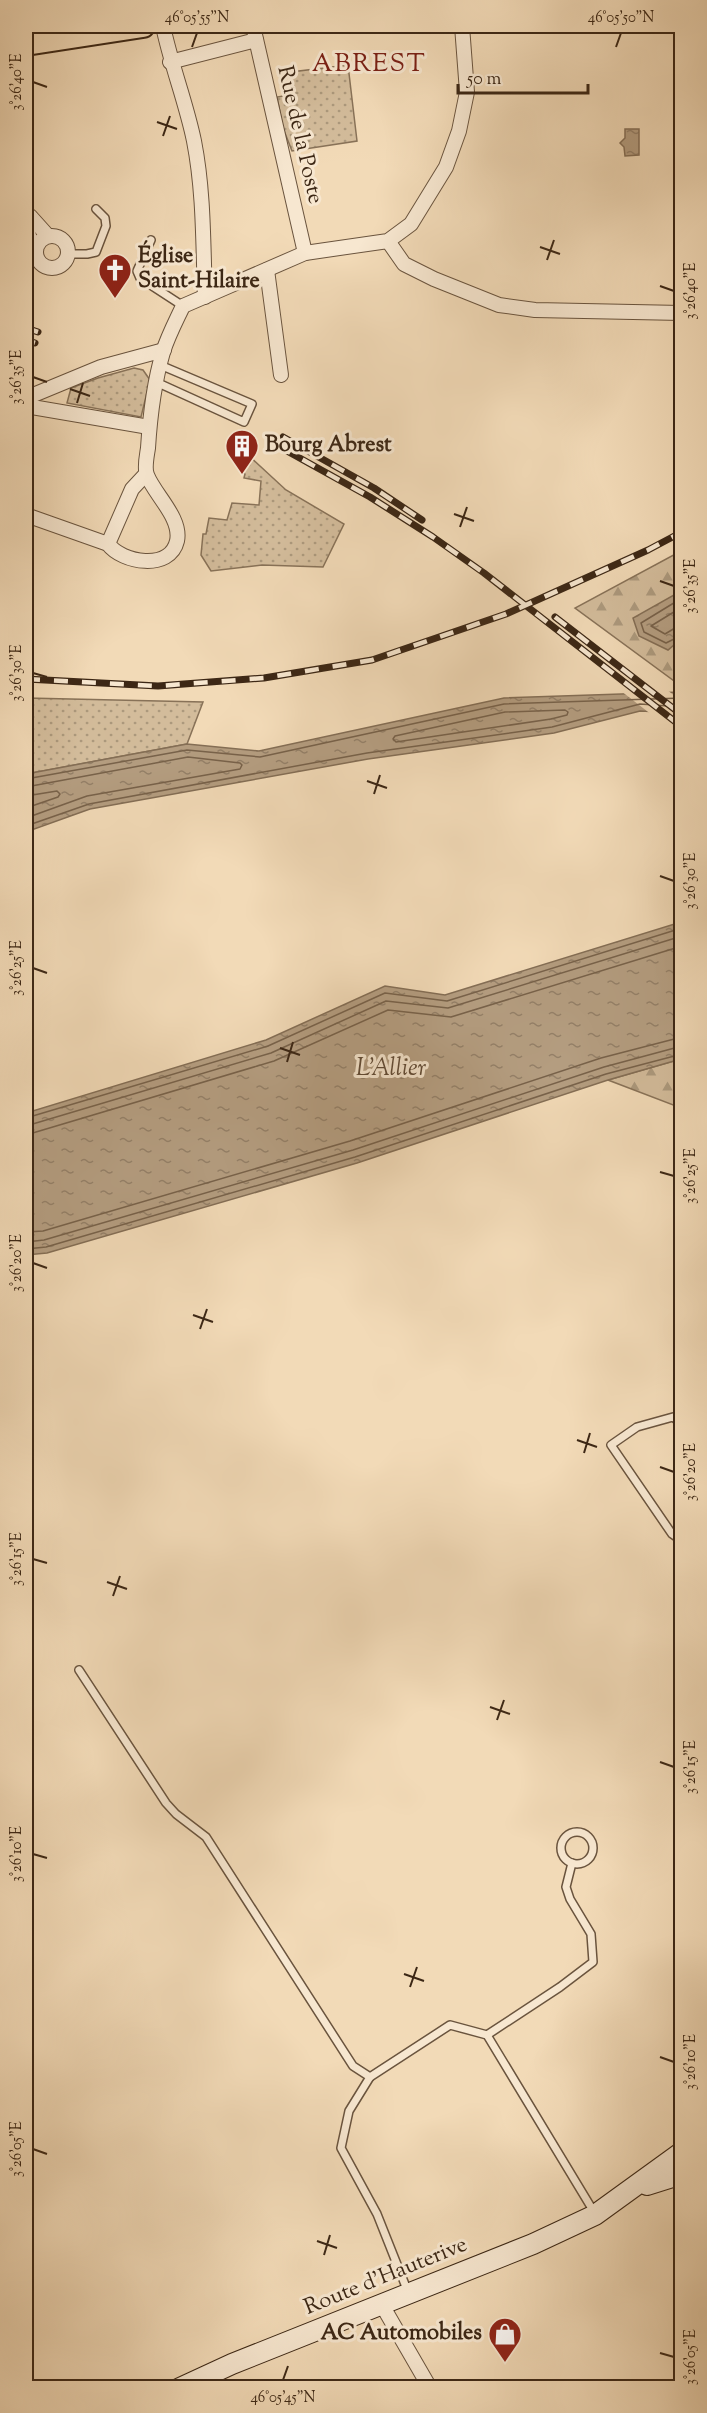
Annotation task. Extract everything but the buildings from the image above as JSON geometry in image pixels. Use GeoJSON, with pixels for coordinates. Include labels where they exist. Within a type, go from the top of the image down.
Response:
{"type":"FeatureCollection","features":[{"type":"Feature","properties":{"kind":"main road"},"geometry":{"type":"LineString","coordinates":[[26,44],[143,26]]}},
{"type":"Feature","properties":{"kind":"main road","name":"Route d'Hauterive"},"geometry":{"type":"LineString","coordinates":[[601,2210],[681,2152]]}},
{"type":"Feature","properties":{"kind":"main road","name":"Route d'Hauterive"},"geometry":{"type":"LineString","coordinates":[[180,2388],[232,2364],[524,2248],[650,2183],[681,2174]]}},
{"type":"Feature","properties":{"kind":"street"},"geometry":{"type":"LineString","coordinates":[[163,26],[170,62],[193,139],[199,177],[206,297]]}},
{"type":"Feature","properties":{"kind":"street","name":"Rue de la Poste"},"geometry":{"type":"LineString","coordinates":[[253,26],[305,253]]}},
{"type":"Feature","properties":{"kind":"street"},"geometry":{"type":"LineString","coordinates":[[26,515],[108,544],[112,549],[128,557],[147,561],[162,558],[172,551],[177,541],[177,530],[169,510],[146,474],[149,427],[156,382],[164,351],[183,306],[305,253],[388,241],[411,224],[446,167],[459,131],[467,92],[462,26]]}},
{"type":"Feature","properties":{"kind":"street"},"geometry":{"type":"LineString","coordinates":[[170,62],[256,40]]}},
{"type":"Feature","properties":{"kind":"street"},"geometry":{"type":"LineString","coordinates":[[26,215],[30,216],[48,236]]}},
{"type":"Feature","properties":{"kind":"street"},"geometry":{"type":"LineString","coordinates":[[26,226],[36,255],[40,265],[50,269],[64,264],[68,254],[63,240],[48,236],[39,242],[36,255]]}},
{"type":"Feature","properties":{"kind":"street"},"geometry":{"type":"LineString","coordinates":[[388,241],[404,264],[434,279],[499,305],[536,310],[681,313]]}},
{"type":"Feature","properties":{"kind":"street"},"geometry":{"type":"LineString","coordinates":[[267,270],[281,375]]}},
{"type":"Feature","properties":{"kind":"street"},"geometry":{"type":"LineString","coordinates":[[26,398],[101,367],[164,351]]}},
{"type":"Feature","properties":{"kind":"street"},"geometry":{"type":"LineString","coordinates":[[26,406],[149,427]]}},
{"type":"Feature","properties":{"kind":"street"},"geometry":{"type":"LineString","coordinates":[[108,544],[132,489],[146,474]]}},
{"type":"Feature","properties":{"kind":"street"},"geometry":{"type":"LineString","coordinates":[[382,2305],[430,2388]]}},
{"type":"Feature","properties":{"kind":"lane"},"geometry":{"type":"LineString","coordinates":[[68,254],[96,252],[106,226],[105,218],[96,209]]}},
{"type":"Feature","properties":{"kind":"lane"},"geometry":{"type":"LineString","coordinates":[[151,240],[137,271],[141,278],[183,306]]}},
{"type":"Feature","properties":{"kind":"lane"},"geometry":{"type":"LineString","coordinates":[[156,382],[244,422],[252,404],[160,365]]}},
{"type":"Feature","properties":{"kind":"lane"},"geometry":{"type":"LineString","coordinates":[[681,1424],[673,1417],[638,1427],[611,1445],[672,1534],[681,1541]]}},
{"type":"Feature","properties":{"kind":"lane"},"geometry":{"type":"LineString","coordinates":[[79,1670],[166,1803],[176,1814],[206,1837],[353,2066],[370,2077]]}},
{"type":"Feature","properties":{"kind":"lane"},"geometry":{"type":"LineString","coordinates":[[582,1832],[591,1840],[592,1852],[584,1862],[572,1863],[563,1855],[562,1843],[569,1834],[582,1832]]}},
{"type":"Feature","properties":{"kind":"lane"},"geometry":{"type":"LineString","coordinates":[[487,2035],[560,1987],[593,1962],[591,1934],[570,1899],[566,1887],[572,1863]]}},
{"type":"Feature","properties":{"kind":"lane"},"geometry":{"type":"LineString","coordinates":[[409,2294],[377,2214],[341,2148],[349,2110],[370,2077],[450,2025],[487,2035],[601,2210]]}},
{"type":"Feature","properties":{"kind":"green space"},"geometry":{"type":"Polygon","coordinates":[[[348,65],[357,141],[292,151],[283,128],[277,97],[295,94],[291,72],[348,65]]]}},
{"type":"Feature","properties":{"kind":"green space"},"geometry":{"type":"Polygon","coordinates":[[[134,368],[143,370],[150,380],[141,417],[67,403],[71,388],[134,368]]]}},
{"type":"Feature","properties":{"kind":"green space"},"geometry":{"type":"Polygon","coordinates":[[[248,455],[286,490],[344,524],[323,567],[262,565],[211,571],[201,555],[203,534],[206,534],[209,518],[227,520],[232,503],[259,505],[261,481],[244,478],[245,474],[242,472],[248,455]]]}},
{"type":"Feature","properties":{"kind":"green space"},"geometry":{"type":"Polygon","coordinates":[[[681,551],[681,686],[575,608],[681,551]]]}},
{"type":"Feature","properties":{"kind":"green space"},"geometry":{"type":"Polygon","coordinates":[[[26,698],[203,702],[187,744],[26,774],[26,698]]]}},
{"type":"Feature","properties":{"kind":"green space"},"geometry":{"type":"Polygon","coordinates":[[[681,1059],[681,1108],[608,1080],[681,1059]]]}},
{"type":"Feature","properties":{"kind":"water"},"geometry":{"type":"Polygon","coordinates":[[[625,129],[639,129],[639,155],[625,156],[624,147],[620,143],[625,138],[625,129]]]}},
{"type":"Feature","properties":{"kind":"water"},"geometry":{"type":"Polygon","coordinates":[[[681,591],[681,639],[668,650],[639,636],[633,618],[681,591]]]}},
{"type":"Feature","properties":{"kind":"water"},"geometry":{"type":"Polygon","coordinates":[[[681,692],[681,713],[640,711],[554,733],[368,759],[90,809],[26,832],[26,774],[187,744],[259,751],[504,698],[681,692]]]}},
{"type":"Feature","properties":{"kind":"water","name":"L'Allier"},"geometry":{"type":"Polygon","coordinates":[[[681,922],[681,1059],[608,1080],[357,1163],[47,1253],[26,1255],[26,1113],[266,1040],[385,986],[445,995],[681,922]]]}},
{"type":"Feature","properties":{"kind":"pier"},"geometry":{"type":"Polygon","coordinates":[[[666,689],[681,701],[682,716],[652,715],[621,691],[666,689]]]}},
{"type":"Feature","properties":{"kind":"railway"},"geometry":{"type":"LineString","coordinates":[[26,328],[38,332]]}},
{"type":"Feature","properties":{"kind":"railway"},"geometry":{"type":"LineString","coordinates":[[26,340],[35,343]]}},
{"type":"Feature","properties":{"kind":"railway"},"geometry":{"type":"LineString","coordinates":[[283,437],[374,488],[422,520]]}},
{"type":"Feature","properties":{"kind":"railway"},"geometry":{"type":"LineString","coordinates":[[278,446],[370,497],[433,537],[484,573],[682,727]]}},
{"type":"Feature","properties":{"kind":"railway"},"geometry":{"type":"LineString","coordinates":[[26,679],[158,686],[264,678],[372,660],[506,614],[648,550],[682,532]]}},
{"type":"Feature","properties":{"kind":"railway"},"geometry":{"type":"LineString","coordinates":[[555,617],[682,715]]}},
{"type":"Feature","properties":{"kind":"place","name":"Église Saint-Hilaire"},"geometry":{"type":"Point","coordinates":[115,299]}},
{"type":"Feature","properties":{"kind":"place","name":"Bourg Abrest"},"geometry":{"type":"Point","coordinates":[242,475]}},
{"type":"Feature","properties":{"kind":"place","name":"AC Automobiles"},"geometry":{"type":"Point","coordinates":[505,2363]}},
{"type":"Feature","properties":{"kind":"district","name":"ABREST"},"geometry":{"type":"Point","coordinates":[369,64]}}]}
